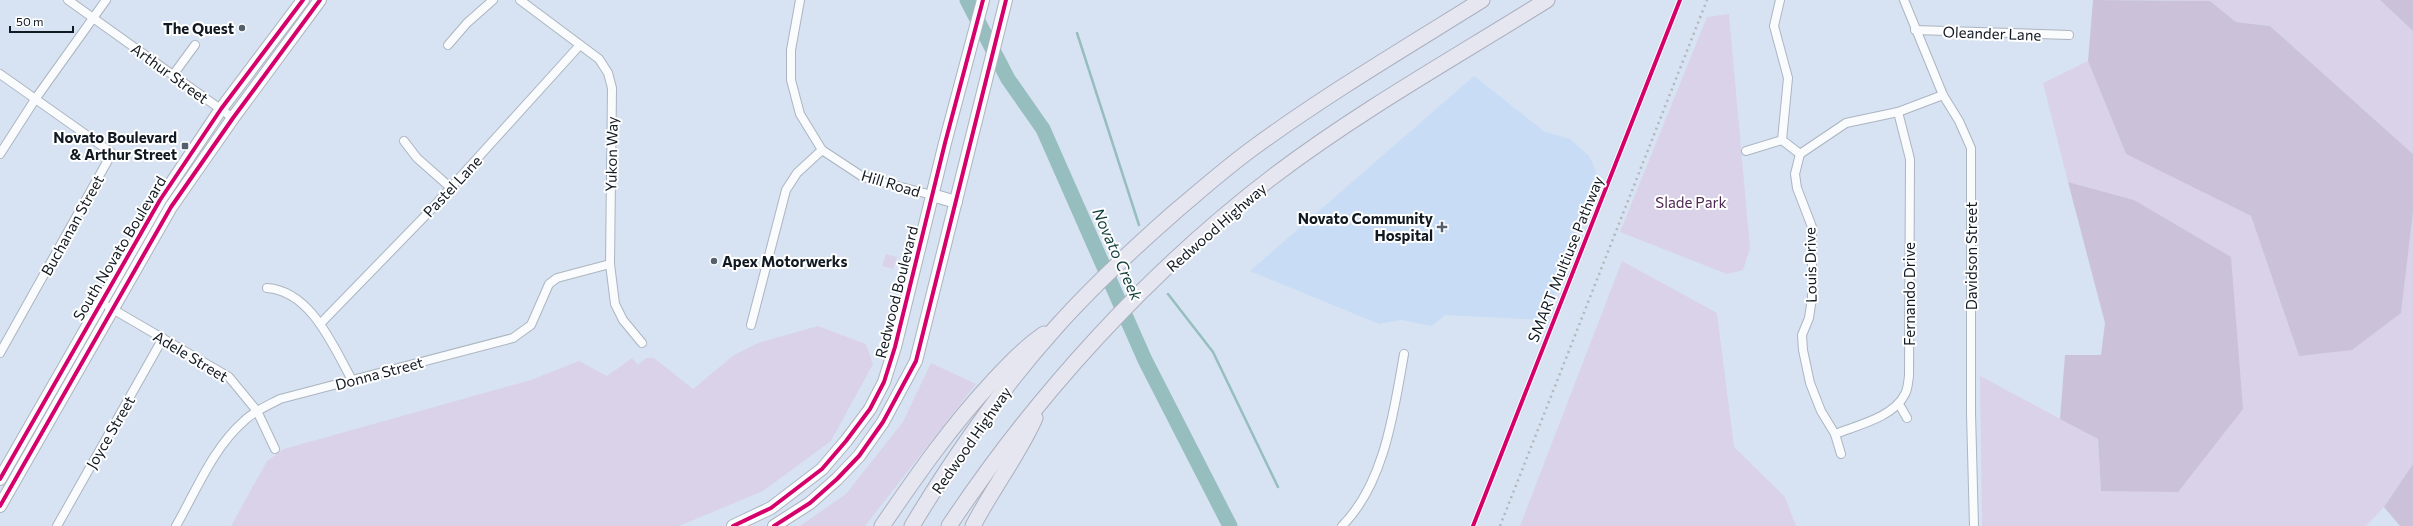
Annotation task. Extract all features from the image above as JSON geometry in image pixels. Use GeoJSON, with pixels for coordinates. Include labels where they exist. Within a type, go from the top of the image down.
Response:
{"type":"FeatureCollection","features":[{"type":"Feature","properties":{"kind":"highway","name":"Redwood Highway"},"geometry":{"type":"LineString","coordinates":[[912,526],[983,420],[1058,325],[1133,250],[1210,182],[1252,148],[1368,70],[1482,0]]}},
{"type":"Feature","properties":{"kind":"highway","name":"Redwood Highway"},"geometry":{"type":"LineString","coordinates":[[950,526],[980,479],[1044,399],[1094,341],[1210,230],[1276,175],[1371,110],[1547,0]]}},
{"type":"Feature","properties":{"kind":"highway"},"geometry":{"type":"LineString","coordinates":[[882,526],[931,454],[968,408],[1026,347],[1058,325]]}},
{"type":"Feature","properties":{"kind":"highway"},"geometry":{"type":"LineString","coordinates":[[974,526],[996,485],[1026,439],[1044,399]]}},
{"type":"Feature","properties":{"kind":"main road","name":"South Novato Boulevard"},"geometry":{"type":"LineString","coordinates":[[0,479],[100,302],[160,200],[221,109],[303,0]]}},
{"type":"Feature","properties":{"kind":"main road","name":"South Novato Boulevard"},"geometry":{"type":"LineString","coordinates":[[0,506],[171,207],[233,118],[320,0]]}},
{"type":"Feature","properties":{"kind":"main road","name":"Redwood Boulevard"},"geometry":{"type":"LineString","coordinates":[[733,526],[771,508],[816,473],[846,441],[870,409],[884,382],[895,348],[932,195],[983,0]]}},
{"type":"Feature","properties":{"kind":"main road"},"geometry":{"type":"LineString","coordinates":[[774,526],[810,502],[837,480],[859,456],[883,422],[916,361],[1006,0]]}},
{"type":"Feature","properties":{"kind":"main road"},"geometry":{"type":"LineString","coordinates":[[932,195],[956,202]]}},
{"type":"Feature","properties":{"kind":"street","name":"Arthur Street"},"geometry":{"type":"LineString","coordinates":[[68,0],[233,118]]}},
{"type":"Feature","properties":{"kind":"street"},"geometry":{"type":"LineString","coordinates":[[0,154],[36,98],[106,0]]}},
{"type":"Feature","properties":{"kind":"street"},"geometry":{"type":"LineString","coordinates":[[448,45],[467,23],[493,0]]}},
{"type":"Feature","properties":{"kind":"street","name":"Yukon Way"},"geometry":{"type":"LineString","coordinates":[[520,0],[599,59],[608,73],[612,88],[610,264],[615,304],[623,320],[642,343]]}},
{"type":"Feature","properties":{"kind":"street","name":"Hill Road"},"geometry":{"type":"LineString","coordinates":[[800,0],[791,50],[791,80],[800,114],[822,150],[863,177],[932,195]]}},
{"type":"Feature","properties":{"kind":"street"},"geometry":{"type":"LineString","coordinates":[[1780,0],[1774,26],[1788,78],[1782,140]]}},
{"type":"Feature","properties":{"kind":"street","name":"Davidson Street"},"geometry":{"type":"LineString","coordinates":[[1904,0],[1915,30],[1943,95],[1959,120],[1971,148],[1971,405],[1974,526]]}},
{"type":"Feature","properties":{"kind":"street","name":"Oleander Lane"},"geometry":{"type":"LineString","coordinates":[[1915,30],[2069,35]]}},
{"type":"Feature","properties":{"kind":"street"},"geometry":{"type":"LineString","coordinates":[[173,75],[195,45]]}},
{"type":"Feature","properties":{"kind":"street","name":"Pastel Lane"},"geometry":{"type":"LineString","coordinates":[[320,324],[451,188],[580,45]]}},
{"type":"Feature","properties":{"kind":"street","name":"Buchanan Street"},"geometry":{"type":"LineString","coordinates":[[0,74],[112,153],[0,353]]}},
{"type":"Feature","properties":{"kind":"street"},"geometry":{"type":"LineString","coordinates":[[1782,140],[1800,154],[1846,122],[1898,112],[1943,95]]}},
{"type":"Feature","properties":{"kind":"street","name":"Fernando Drive"},"geometry":{"type":"LineString","coordinates":[[1898,112],[1910,159],[1909,376],[1906,393],[1899,404]]}},
{"type":"Feature","properties":{"kind":"street"},"geometry":{"type":"LineString","coordinates":[[1746,151],[1782,140]]}},
{"type":"Feature","properties":{"kind":"street"},"geometry":{"type":"LineString","coordinates":[[404,141],[417,158],[451,188]]}},
{"type":"Feature","properties":{"kind":"street"},"geometry":{"type":"LineString","coordinates":[[751,325],[786,190],[797,173],[822,150]]}},
{"type":"Feature","properties":{"kind":"street","name":"Louis Drive"},"geometry":{"type":"LineString","coordinates":[[1800,154],[1796,174],[1797,188],[1812,228],[1812,298],[1809,318],[1802,335],[1803,350],[1810,383],[1821,411],[1836,434],[1840,454]]}},
{"type":"Feature","properties":{"kind":"street","name":"Donna Street"},"geometry":{"type":"LineString","coordinates":[[176,526],[223,443],[243,421],[257,411],[280,399],[513,338],[531,324],[549,284],[557,278],[610,264]]}},
{"type":"Feature","properties":{"kind":"street"},"geometry":{"type":"LineString","coordinates":[[267,288],[279,289],[291,294],[320,324],[352,380]]}},
{"type":"Feature","properties":{"kind":"street","name":"Adele Street"},"geometry":{"type":"LineString","coordinates":[[100,302],[229,377],[257,411],[275,449]]}},
{"type":"Feature","properties":{"kind":"street","name":"Joyce Street"},"geometry":{"type":"LineString","coordinates":[[57,526],[163,338]]}},
{"type":"Feature","properties":{"kind":"street"},"geometry":{"type":"LineString","coordinates":[[1342,526],[1363,498],[1388,435],[1396,410],[1404,354]]}},
{"type":"Feature","properties":{"kind":"street"},"geometry":{"type":"LineString","coordinates":[[1836,434],[1887,412],[1899,404],[1907,418]]}},
{"type":"Feature","properties":{"kind":"shaded area"},"geometry":{"type":"Polygon","coordinates":[[[2093,0],[2210,1],[2236,22],[2270,26],[2413,154],[2413,212],[2401,313],[2352,350],[2299,356],[2251,216],[2126,154],[2088,61],[2093,0]]]}},
{"type":"Feature","properties":{"kind":"shaded area"},"geometry":{"type":"Polygon","coordinates":[[[2380,0],[2413,0],[2413,31],[2380,0]]]}},
{"type":"Feature","properties":{"kind":"shaded area","name":"Novato Community Hospital"},"geometry":{"type":"Polygon","coordinates":[[[1474,76],[1545,132],[1570,139],[1589,156],[1601,182],[1544,320],[1445,315],[1432,326],[1401,320],[1379,324],[1250,271],[1474,76]]]}},
{"type":"Feature","properties":{"kind":"shaded area"},"geometry":{"type":"Polygon","coordinates":[[[2068,182],[2134,200],[2231,257],[2243,409],[2178,492],[2101,491],[2098,439],[2060,419],[2065,355],[2101,355],[2105,323],[2068,182]]]}},
{"type":"Feature","properties":{"kind":"shaded area"},"geometry":{"type":"Polygon","coordinates":[[[2413,464],[2413,526],[2400,526],[2384,507],[2413,464]]]}},
{"type":"Feature","properties":{"kind":"green space"},"geometry":{"type":"Polygon","coordinates":[[[2120,0],[2380,0],[2413,31],[2413,154],[2270,26],[2236,22],[2210,1],[2120,0]]]}},
{"type":"Feature","properties":{"kind":"green space","name":"Slade Park"},"geometry":{"type":"Polygon","coordinates":[[[1729,14],[1750,248],[1743,270],[1727,274],[1620,232],[1707,17],[1729,14]]]}},
{"type":"Feature","properties":{"kind":"green space"},"geometry":{"type":"Polygon","coordinates":[[[2088,61],[2126,154],[2251,216],[2299,356],[2401,313],[2413,212],[2413,464],[2384,507],[2366,526],[1982,526],[1980,376],[2098,439],[2101,491],[2134,200],[2068,182],[2043,83],[2088,61]]]}},
{"type":"Feature","properties":{"kind":"green space"},"geometry":{"type":"Polygon","coordinates":[[[886,254],[897,257],[893,269],[882,266],[886,254]]]}},
{"type":"Feature","properties":{"kind":"green space"},"geometry":{"type":"Polygon","coordinates":[[[1622,261],[1717,313],[1734,447],[1785,497],[1796,526],[1520,526],[1622,261]]]}},
{"type":"Feature","properties":{"kind":"green space"},"geometry":{"type":"Polygon","coordinates":[[[818,326],[866,344],[873,364],[831,441],[763,491],[679,526],[231,526],[267,461],[284,449],[531,380],[579,361],[607,376],[632,358],[638,365],[646,358],[654,358],[693,389],[734,355],[758,343],[818,326]]]}},
{"type":"Feature","properties":{"kind":"green space"},"geometry":{"type":"Polygon","coordinates":[[[931,363],[976,384],[865,526],[800,526],[846,494],[903,422],[931,363]]]}},
{"type":"Feature","properties":{"kind":"waterway","name":"Novato Creek"},"geometry":{"type":"LineString","coordinates":[[967,0],[1008,79],[1043,129],[1145,360],[1230,526]]}},
{"type":"Feature","properties":{"kind":"waterway"},"geometry":{"type":"LineString","coordinates":[[1077,33],[1139,225]]}},
{"type":"Feature","properties":{"kind":"waterway"},"geometry":{"type":"LineString","coordinates":[[1168,294],[1213,352],[1278,487]]}},
{"type":"Feature","properties":{"kind":"railway"},"geometry":{"type":"LineString","coordinates":[[1500,526],[1707,0]]}},
{"type":"Feature","properties":{"kind":"cycle path"},"geometry":{"type":"LineString","coordinates":[[0,479],[160,200],[221,109],[303,0]]}},
{"type":"Feature","properties":{"kind":"cycle path"},"geometry":{"type":"LineString","coordinates":[[0,506],[171,207],[233,118],[320,0]]}},
{"type":"Feature","properties":{"kind":"cycle path"},"geometry":{"type":"LineString","coordinates":[[733,526],[771,508],[822,469],[846,441],[870,409],[884,382],[895,347],[945,143],[983,0]]}},
{"type":"Feature","properties":{"kind":"cycle path"},"geometry":{"type":"LineString","coordinates":[[774,526],[810,503],[837,479],[859,456],[883,422],[916,361],[1006,0]]}},
{"type":"Feature","properties":{"kind":"cycle path","name":"SMART Multiuse Pathway"},"geometry":{"type":"LineString","coordinates":[[1473,526],[1680,0]]}},
{"type":"Feature","properties":{"kind":"place","name":"The Quest"},"geometry":{"type":"Point","coordinates":[242,28]}},
{"type":"Feature","properties":{"kind":"place","name":"Novato Boulevard & Arthur Street"},"geometry":{"type":"Point","coordinates":[185,146]}},
{"type":"Feature","properties":{"kind":"place","name":"Novato Community Hospital"},"geometry":{"type":"Point","coordinates":[1442,227]}},
{"type":"Feature","properties":{"kind":"place","name":"Apex Motorwerks"},"geometry":{"type":"Point","coordinates":[714,261]}}]}
